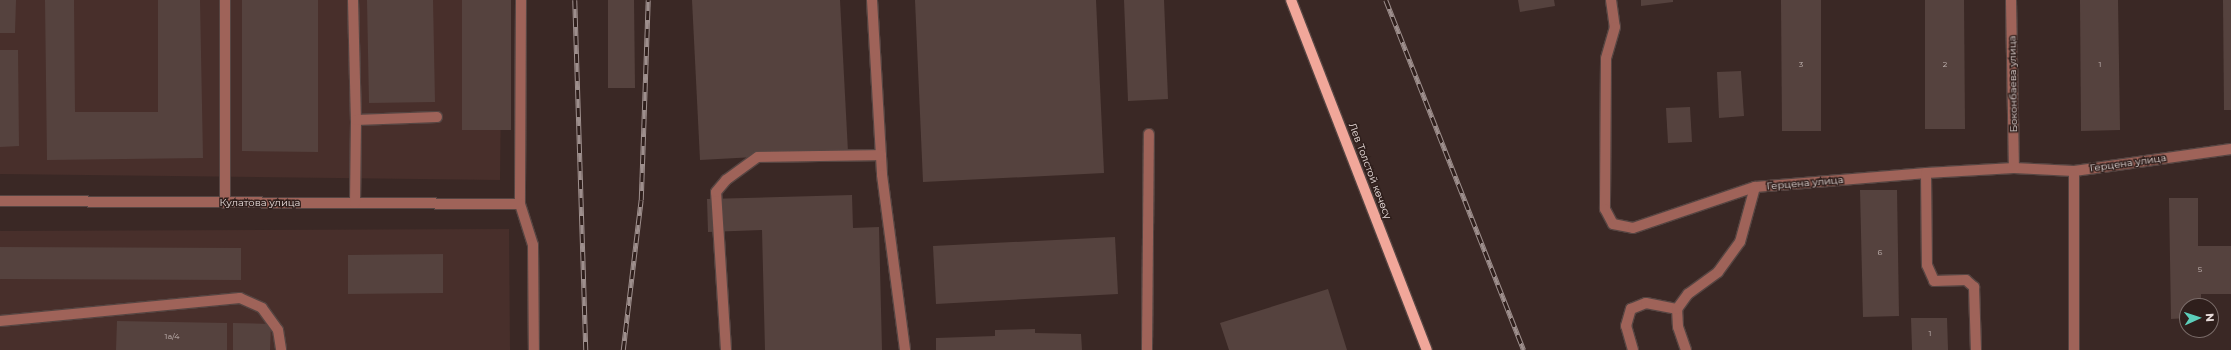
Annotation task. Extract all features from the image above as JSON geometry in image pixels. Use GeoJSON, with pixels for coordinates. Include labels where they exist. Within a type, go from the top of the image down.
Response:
{"type":"FeatureCollection","features":[{"type":"Feature","properties":{"kind":"main road","name":"Лев Толстой көчөсү"},"geometry":{"type":"LineString","coordinates":[[1291,0],[1427,350]]}},
{"type":"Feature","properties":{"kind":"street"},"geometry":{"type":"LineString","coordinates":[[224,203],[226,0]]}},
{"type":"Feature","properties":{"kind":"street"},"geometry":{"type":"LineString","coordinates":[[353,0],[356,120],[355,203]]}},
{"type":"Feature","properties":{"kind":"street"},"geometry":{"type":"LineString","coordinates":[[521,0],[520,204],[533,245],[534,350]]}},
{"type":"Feature","properties":{"kind":"street"},"geometry":{"type":"LineString","coordinates":[[872,0],[881,155],[905,350]]}},
{"type":"Feature","properties":{"kind":"street","name":"Герцена улица"},"geometry":{"type":"LineString","coordinates":[[1612,0],[1615,27],[1606,59],[1605,209],[1613,224],[1633,228],[1755,187],[1926,173],[2014,168],[2074,171],[2231,149]]}},
{"type":"Feature","properties":{"kind":"street","name":"Боконбаева улица"},"geometry":{"type":"LineString","coordinates":[[2011,0],[2014,168]]}},
{"type":"Feature","properties":{"kind":"street"},"geometry":{"type":"LineString","coordinates":[[356,120],[436,117]]}},
{"type":"Feature","properties":{"kind":"street"},"geometry":{"type":"LineString","coordinates":[[1147,350],[1149,134]]}},
{"type":"Feature","properties":{"kind":"street"},"geometry":{"type":"LineString","coordinates":[[726,350],[716,192],[726,180],[758,157],[881,155]]}},
{"type":"Feature","properties":{"kind":"street"},"geometry":{"type":"LineString","coordinates":[[2074,171],[2074,350]]}},
{"type":"Feature","properties":{"kind":"street"},"geometry":{"type":"LineString","coordinates":[[1926,173],[1927,265],[1934,281],[1966,280],[1974,287],[1976,350]]}},
{"type":"Feature","properties":{"kind":"street"},"geometry":{"type":"LineString","coordinates":[[1686,350],[1678,327],[1677,309],[1688,294],[1718,272],[1740,242],[1755,187]]}},
{"type":"Feature","properties":{"kind":"street","name":"Кулатова улица"},"geometry":{"type":"LineString","coordinates":[[0,202],[520,204]]}},
{"type":"Feature","properties":{"kind":"street"},"geometry":{"type":"LineString","coordinates":[[0,321],[240,298],[262,308],[278,330],[281,350]]}},
{"type":"Feature","properties":{"kind":"street"},"geometry":{"type":"LineString","coordinates":[[1633,350],[1626,326],[1631,309],[1646,303],[1677,309]]}},
{"type":"Feature","properties":{"kind":"shaded area"},"geometry":{"type":"Polygon","coordinates":[[[0,0],[502,0],[500,180],[0,174],[0,0]]]}},
{"type":"Feature","properties":{"kind":"shaded area"},"geometry":{"type":"Polygon","coordinates":[[[509,229],[510,350],[0,350],[0,231],[509,229]]]}},
{"type":"Feature","properties":{"kind":"building"},"geometry":{"type":"Polygon","coordinates":[[[0,0],[16,0],[15,33],[0,33],[0,0]]]}},
{"type":"Feature","properties":{"kind":"building"},"geometry":{"type":"Polygon","coordinates":[[[45,0],[74,0],[75,112],[158,112],[158,0],[200,0],[203,158],[47,160],[45,0]]]}},
{"type":"Feature","properties":{"kind":"building"},"geometry":{"type":"Polygon","coordinates":[[[242,0],[318,0],[318,152],[242,151],[242,0]]]}},
{"type":"Feature","properties":{"kind":"building"},"geometry":{"type":"Polygon","coordinates":[[[367,0],[433,0],[435,102],[369,103],[367,0]]]}},
{"type":"Feature","properties":{"kind":"building"},"geometry":{"type":"Polygon","coordinates":[[[462,0],[511,0],[511,130],[462,130],[462,0]]]}},
{"type":"Feature","properties":{"kind":"building"},"geometry":{"type":"Polygon","coordinates":[[[608,0],[634,0],[635,88],[608,88],[608,0]]]}},
{"type":"Feature","properties":{"kind":"building"},"geometry":{"type":"Polygon","coordinates":[[[692,0],[840,0],[848,152],[700,160],[692,0]]]}},
{"type":"Feature","properties":{"kind":"building"},"geometry":{"type":"Polygon","coordinates":[[[915,0],[1096,0],[1104,173],[923,182],[915,0]]]}},
{"type":"Feature","properties":{"kind":"building"},"geometry":{"type":"Polygon","coordinates":[[[1124,0],[1164,0],[1168,99],[1128,101],[1124,0]]]}},
{"type":"Feature","properties":{"kind":"building"},"geometry":{"type":"Polygon","coordinates":[[[1518,0],[1554,0],[1555,6],[1520,12],[1518,0]]]}},
{"type":"Feature","properties":{"kind":"building"},"geometry":{"type":"Polygon","coordinates":[[[1641,0],[1673,0],[1673,2],[1641,6],[1641,0]]]}},
{"type":"Feature","properties":{"kind":"building"},"geometry":{"type":"Polygon","coordinates":[[[1781,0],[1821,0],[1821,131],[1782,131],[1781,0]]]}},
{"type":"Feature","properties":{"kind":"building"},"geometry":{"type":"Polygon","coordinates":[[[1925,0],[1964,0],[1965,129],[1925,129],[1925,0]]]}},
{"type":"Feature","properties":{"kind":"building"},"geometry":{"type":"Polygon","coordinates":[[[2080,0],[2118,0],[2120,130],[2081,131],[2080,0]]]}},
{"type":"Feature","properties":{"kind":"building"},"geometry":{"type":"Polygon","coordinates":[[[2223,0],[2231,0],[2231,110],[2224,110],[2223,0]]]}},
{"type":"Feature","properties":{"kind":"building"},"geometry":{"type":"Polygon","coordinates":[[[0,50],[18,50],[19,146],[0,147],[0,50]]]}},
{"type":"Feature","properties":{"kind":"building"},"geometry":{"type":"Polygon","coordinates":[[[1741,71],[1744,116],[1719,118],[1717,72],[1741,71]]]}},
{"type":"Feature","properties":{"kind":"building"},"geometry":{"type":"Polygon","coordinates":[[[1690,107],[1692,142],[1668,143],[1666,108],[1690,107]]]}},
{"type":"Feature","properties":{"kind":"building"},"geometry":{"type":"Polygon","coordinates":[[[1860,190],[1897,190],[1899,316],[1863,317],[1860,190]]]}},
{"type":"Feature","properties":{"kind":"building"},"geometry":{"type":"Polygon","coordinates":[[[852,195],[853,228],[879,227],[882,350],[765,350],[762,230],[708,232],[707,199],[852,195]]]}},
{"type":"Feature","properties":{"kind":"building"},"geometry":{"type":"Polygon","coordinates":[[[2169,198],[2198,198],[2198,246],[2231,246],[2231,294],[2201,294],[2201,298],[2179,298],[2179,318],[2171,319],[2169,198]]]}},
{"type":"Feature","properties":{"kind":"building"},"geometry":{"type":"Polygon","coordinates":[[[1115,237],[1118,294],[936,304],[933,246],[1115,237]]]}},
{"type":"Feature","properties":{"kind":"building"},"geometry":{"type":"Polygon","coordinates":[[[0,247],[241,248],[241,280],[0,279],[0,247]]]}},
{"type":"Feature","properties":{"kind":"building"},"geometry":{"type":"Polygon","coordinates":[[[443,254],[443,293],[348,294],[348,255],[443,254]]]}},
{"type":"Feature","properties":{"kind":"building"},"geometry":{"type":"Polygon","coordinates":[[[1328,289],[1347,350],[1229,350],[1220,323],[1328,289]]]}},
{"type":"Feature","properties":{"kind":"building"},"geometry":{"type":"Polygon","coordinates":[[[1911,318],[1947,318],[1948,350],[1912,350],[1911,318]]]}},
{"type":"Feature","properties":{"kind":"building"},"geometry":{"type":"Polygon","coordinates":[[[117,321],[227,323],[227,350],[116,350],[117,321]]]}},
{"type":"Feature","properties":{"kind":"building"},"geometry":{"type":"Polygon","coordinates":[[[233,323],[271,324],[270,350],[233,350],[233,323]]]}},
{"type":"Feature","properties":{"kind":"building"},"geometry":{"type":"Polygon","coordinates":[[[1035,329],[1035,333],[1081,334],[1082,350],[936,350],[936,338],[995,336],[995,330],[1035,329]]]}},
{"type":"Feature","properties":{"kind":"railway"},"geometry":{"type":"LineString","coordinates":[[575,0],[586,350]]}},
{"type":"Feature","properties":{"kind":"railway"},"geometry":{"type":"LineString","coordinates":[[623,350],[641,200],[648,0]]}},
{"type":"Feature","properties":{"kind":"railway"},"geometry":{"type":"LineString","coordinates":[[1386,0],[1524,350]]}}]}
